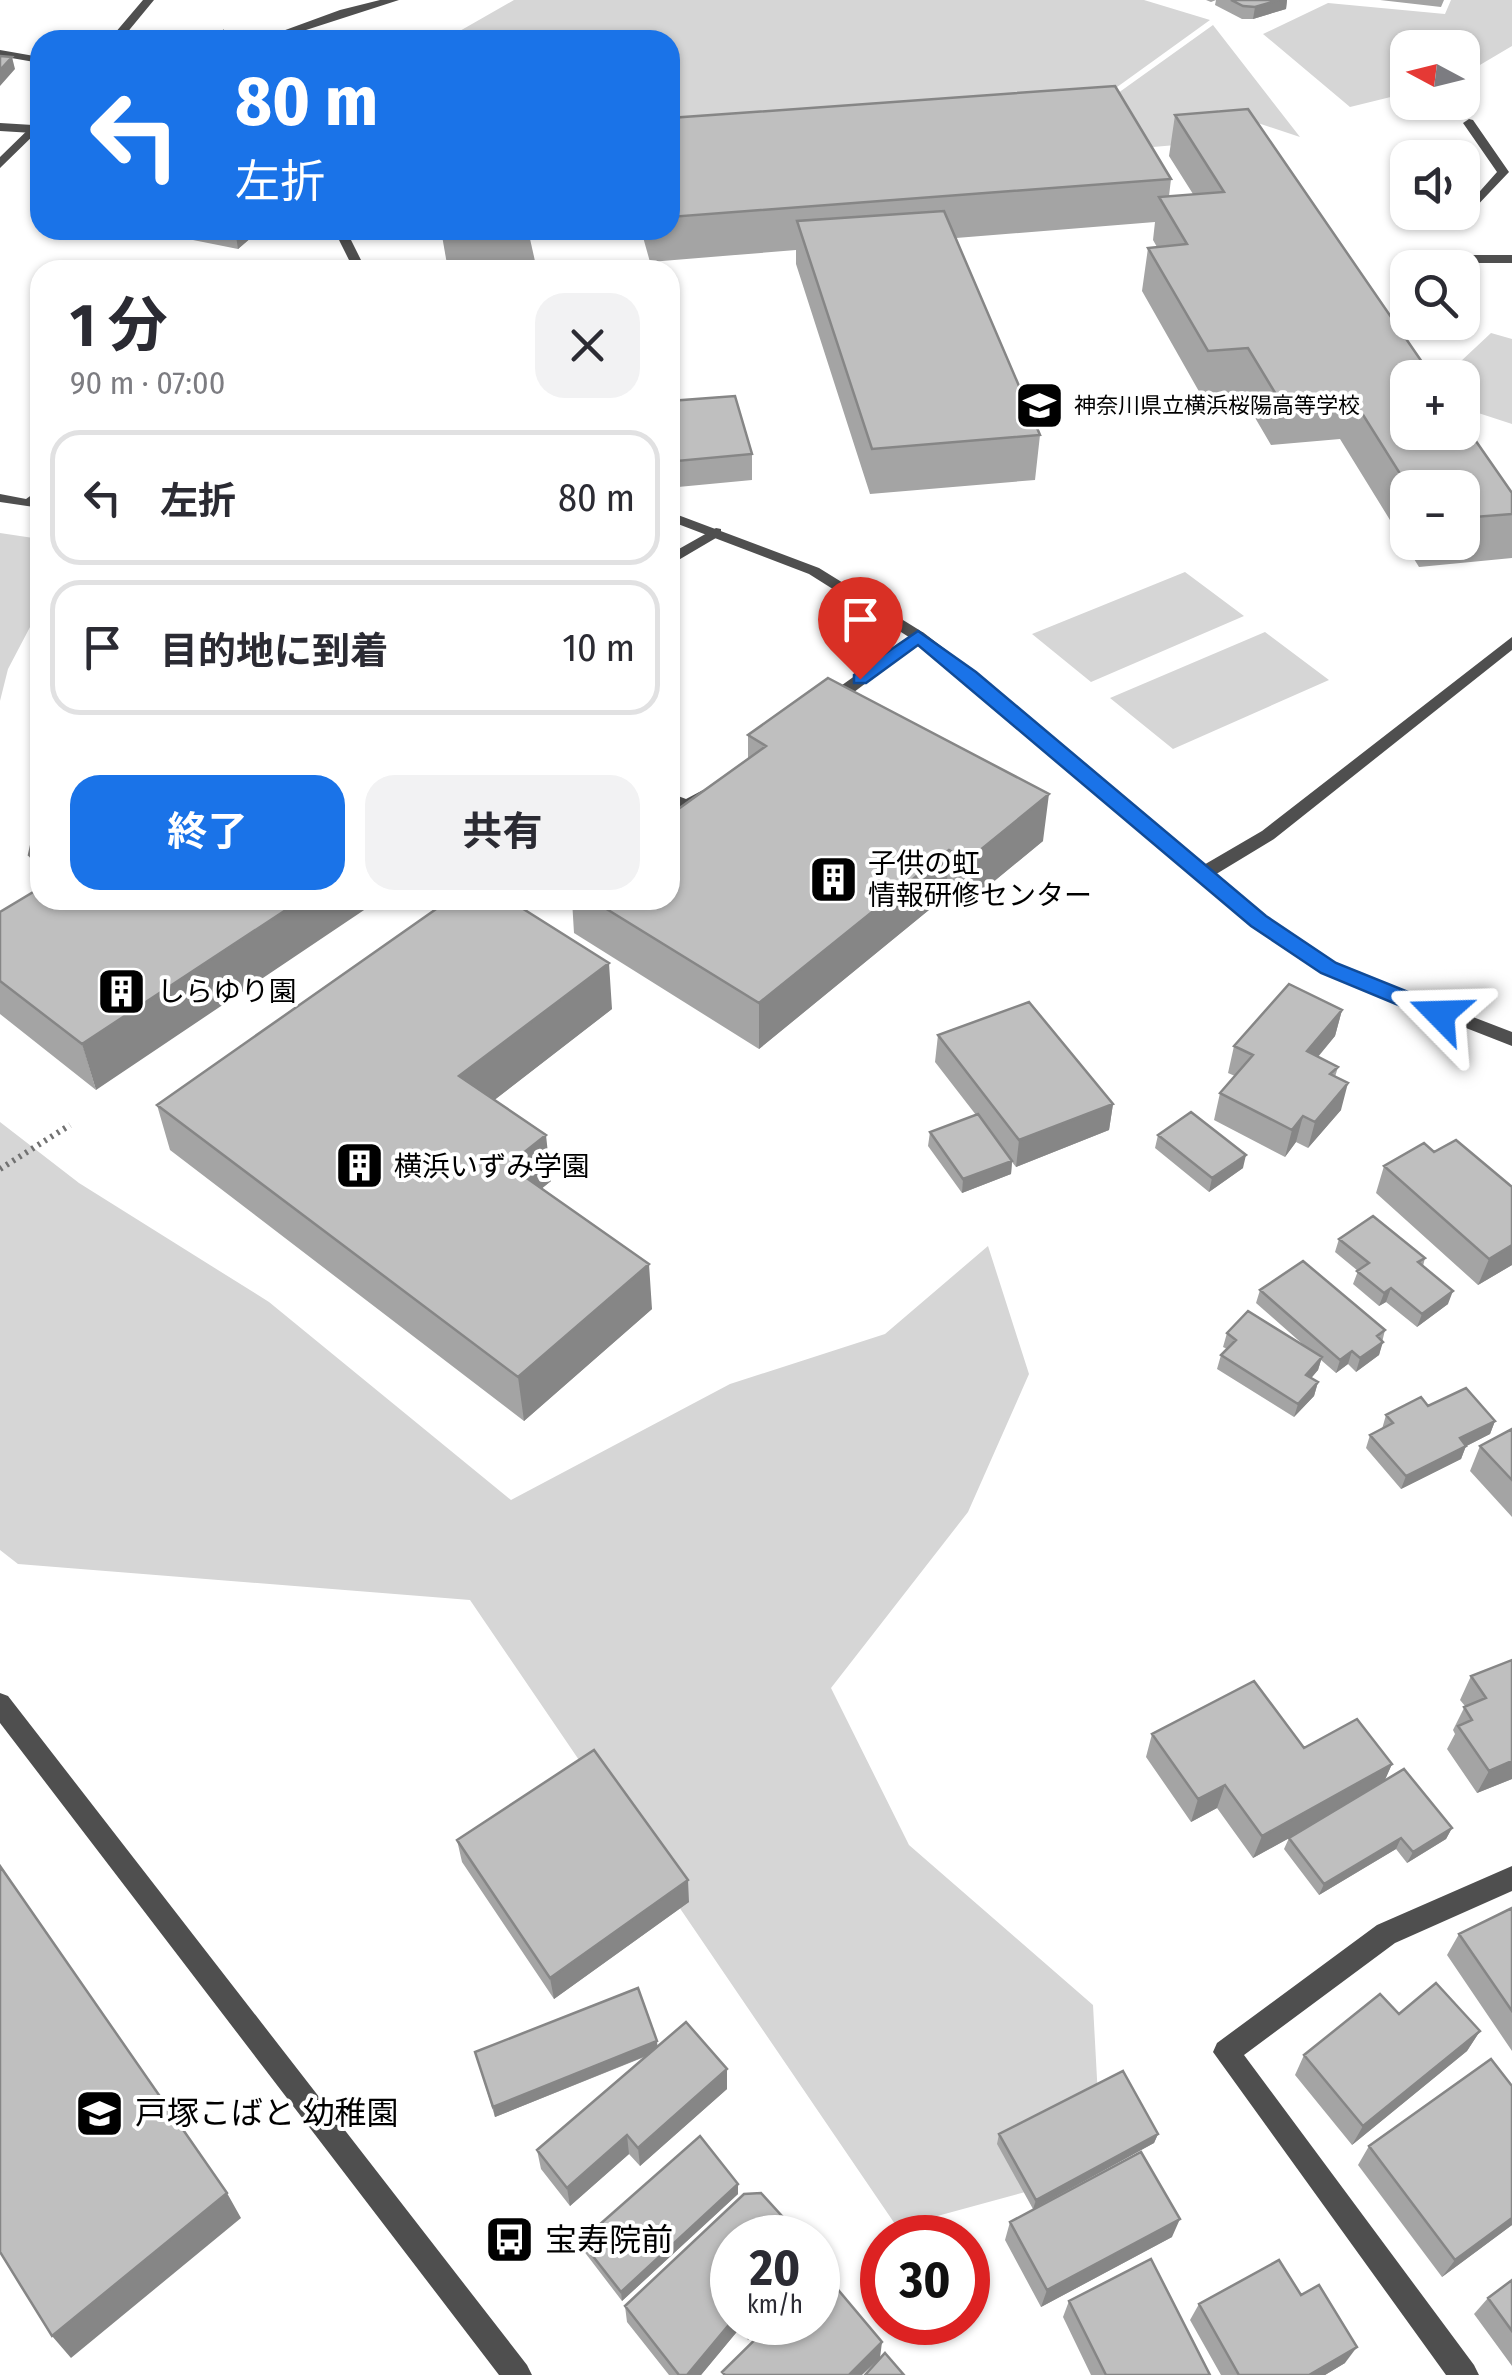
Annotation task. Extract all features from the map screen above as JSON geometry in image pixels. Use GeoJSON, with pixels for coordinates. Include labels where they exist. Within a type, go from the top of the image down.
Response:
{"type":"FeatureCollection","features":[{"type":"Feature","properties":{"kind":"street"},"geometry":{"type":"LineString","coordinates":[[124,30],[149,0]]}},
{"type":"Feature","properties":{"kind":"street"},"geometry":{"type":"LineString","coordinates":[[293,30],[394,0]]}},
{"type":"Feature","properties":{"kind":"street"},"geometry":{"type":"LineString","coordinates":[[0,53],[30,58]]}},
{"type":"Feature","properties":{"kind":"street"},"geometry":{"type":"LineString","coordinates":[[1469,123],[1504,172],[1480,200]]}},
{"type":"Feature","properties":{"kind":"street"},"geometry":{"type":"LineString","coordinates":[[0,127],[30,126]]}},
{"type":"Feature","properties":{"kind":"street"},"geometry":{"type":"LineString","coordinates":[[0,164],[30,132]]}},
{"type":"Feature","properties":{"kind":"street"},"geometry":{"type":"LineString","coordinates":[[1492,188],[1512,189]]}},
{"type":"Feature","properties":{"kind":"street"},"geometry":{"type":"LineString","coordinates":[[1480,260],[1512,260]]}},
{"type":"Feature","properties":{"kind":"street"},"geometry":{"type":"LineString","coordinates":[[0,498],[30,503]]}},
{"type":"Feature","properties":{"kind":"street"},"geometry":{"type":"LineString","coordinates":[[680,519],[814,570],[918,636],[970,676],[1200,875],[1258,921],[1328,968],[1512,1039]]}},
{"type":"Feature","properties":{"kind":"street"},"geometry":{"type":"LineString","coordinates":[[680,554],[716,532]]}},
{"type":"Feature","properties":{"kind":"street"},"geometry":{"type":"LineString","coordinates":[[810,716],[918,636]]}},
{"type":"Feature","properties":{"kind":"street"},"geometry":{"type":"LineString","coordinates":[[1200,875],[1268,835],[1512,642]]}},
{"type":"Feature","properties":{"kind":"street"},"geometry":{"type":"LineString","coordinates":[[680,803],[687,807],[718,784]]}},
{"type":"Feature","properties":{"kind":"street"},"geometry":{"type":"LineString","coordinates":[[0,1704],[518,2375]]}},
{"type":"Feature","properties":{"kind":"street"},"geometry":{"type":"LineString","coordinates":[[1464,2375],[1226,2052],[1386,1934],[1512,1878]]}},
{"type":"Feature","properties":{"kind":"path"},"geometry":{"type":"LineString","coordinates":[[0,1169],[70,1125]]}},
{"type":"Feature","properties":{"kind":"shaded area"},"geometry":{"type":"Polygon","coordinates":[[[514,0],[1144,0],[1210,20],[1070,121],[680,147],[680,30],[462,30],[514,0]]]}},
{"type":"Feature","properties":{"kind":"shaded area"},"geometry":{"type":"Polygon","coordinates":[[[1451,0],[1512,0],[1512,46],[1480,65],[1480,30],[1390,30],[1390,97],[1350,107],[1263,34],[1328,3],[1445,14],[1451,0]]]}},
{"type":"Feature","properties":{"kind":"shaded area"},"geometry":{"type":"Polygon","coordinates":[[[1213,25],[1300,137],[1219,110],[1176,145],[1130,149],[1086,116],[1213,25]]]}},
{"type":"Feature","properties":{"kind":"shaded area"},"geometry":{"type":"Polygon","coordinates":[[[443,240],[530,240],[535,260],[446,260],[443,240]]]}},
{"type":"Feature","properties":{"kind":"shaded area"},"geometry":{"type":"Polygon","coordinates":[[[1491,333],[1512,339],[1512,424],[1480,414],[1480,360],[1462,360],[1491,333]]]}},
{"type":"Feature","properties":{"kind":"shaded area"},"geometry":{"type":"Polygon","coordinates":[[[0,533],[30,538],[30,627],[8,669],[0,701],[0,533]]]}},
{"type":"Feature","properties":{"kind":"shaded area"},"geometry":{"type":"Polygon","coordinates":[[[1185,572],[1244,616],[1091,682],[1032,634],[1185,572]]]}},
{"type":"Feature","properties":{"kind":"shaded area"},"geometry":{"type":"Polygon","coordinates":[[[1265,632],[1329,680],[1173,749],[1110,698],[1265,632]]]}},
{"type":"Feature","properties":{"kind":"shaded area"},"geometry":{"type":"Polygon","coordinates":[[[0,1122],[79,1183],[269,1302],[511,1500],[730,1384],[885,1334],[988,1246],[1029,1374],[968,1512],[831,1688],[909,1845],[1093,2005],[1102,2171],[941,2215],[889,2215],[470,1600],[18,1564],[0,1550],[0,1122]]]}},
{"type":"Feature","properties":{"kind":"building"},"geometry":{"type":"Polygon","coordinates":[[[1231,0],[1279,0],[1255,7],[1231,0]]]}},
{"type":"Feature","properties":{"kind":"building"},"geometry":{"type":"Polygon","coordinates":[[[0,56],[12,57],[0,70],[0,56]]]}},
{"type":"Feature","properties":{"kind":"building"},"geometry":{"type":"Polygon","coordinates":[[[1115,86],[1171,179],[680,216],[680,117],[1115,86]]]}},
{"type":"Feature","properties":{"kind":"building"},"geometry":{"type":"Polygon","coordinates":[[[1248,109],[1390,315],[1390,340],[1407,340],[1421,360],[1390,360],[1390,450],[1480,450],[1480,447],[1512,493],[1512,514],[1480,517],[1480,470],[1398,470],[1350,394],[1280,401],[1248,348],[1208,351],[1148,248],[1187,244],[1159,197],[1224,192],[1175,115],[1248,109]]]}},
{"type":"Feature","properties":{"kind":"building"},"geometry":{"type":"Polygon","coordinates":[[[944,211],[1040,435],[872,449],[797,221],[944,211]]]}},
{"type":"Feature","properties":{"kind":"building"},"geometry":{"type":"Polygon","coordinates":[[[735,396],[752,454],[680,461],[680,400],[735,396]]]}},
{"type":"Feature","properties":{"kind":"building","name":"子供の虹 情報研修センター"},"geometry":{"type":"Polygon","coordinates":[[[828,678],[1049,794],[968,860],[949,850],[759,1003],[608,910],[680,910],[680,808],[766,746],[748,735],[828,678]]]}},
{"type":"Feature","properties":{"kind":"building"},"geometry":{"type":"Polygon","coordinates":[[[30,894],[30,910],[286,910],[82,1044],[0,981],[0,912],[30,894]]]}},
{"type":"Feature","properties":{"kind":"building","name":"横浜いずみ学園"},"geometry":{"type":"Polygon","coordinates":[[[435,910],[525,910],[609,963],[459,1076],[546,1135],[508,1165],[649,1264],[518,1377],[157,1105],[435,910]]]}},
{"type":"Feature","properties":{"kind":"building"},"geometry":{"type":"Polygon","coordinates":[[[1289,984],[1342,1010],[1307,1051],[1338,1067],[1330,1074],[1348,1083],[1315,1122],[1303,1116],[1292,1130],[1220,1093],[1253,1055],[1234,1046],[1289,984]]]}},
{"type":"Feature","properties":{"kind":"building"},"geometry":{"type":"Polygon","coordinates":[[[1029,1002],[1113,1104],[1019,1140],[938,1035],[1029,1002]]]}},
{"type":"Feature","properties":{"kind":"building"},"geometry":{"type":"Polygon","coordinates":[[[1191,1112],[1246,1155],[1212,1178],[1158,1135],[1191,1112]]]}},
{"type":"Feature","properties":{"kind":"building"},"geometry":{"type":"Polygon","coordinates":[[[978,1114],[1012,1161],[963,1179],[930,1132],[978,1114]]]}},
{"type":"Feature","properties":{"kind":"building"},"geometry":{"type":"Polygon","coordinates":[[[1456,1140],[1512,1187],[1512,1245],[1489,1259],[1384,1166],[1424,1143],[1434,1152],[1456,1140]]]}},
{"type":"Feature","properties":{"kind":"building"},"geometry":{"type":"Polygon","coordinates":[[[1373,1216],[1425,1258],[1418,1262],[1453,1291],[1422,1314],[1391,1288],[1384,1293],[1357,1271],[1369,1263],[1339,1239],[1373,1216]]]}},
{"type":"Feature","properties":{"kind":"building"},"geometry":{"type":"Polygon","coordinates":[[[1303,1261],[1385,1330],[1377,1336],[1383,1342],[1360,1358],[1352,1351],[1340,1360],[1260,1290],[1303,1261]]]}},
{"type":"Feature","properties":{"kind":"building"},"geometry":{"type":"Polygon","coordinates":[[[1248,1311],[1322,1357],[1306,1375],[1318,1382],[1298,1404],[1221,1355],[1236,1340],[1227,1333],[1248,1311]]]}},
{"type":"Feature","properties":{"kind":"building"},"geometry":{"type":"Polygon","coordinates":[[[1466,1388],[1495,1421],[1460,1438],[1466,1446],[1406,1476],[1370,1435],[1393,1423],[1386,1415],[1421,1397],[1428,1406],[1466,1388]]]}},
{"type":"Feature","properties":{"kind":"building"},"geometry":{"type":"Polygon","coordinates":[[[1512,1429],[1512,1480],[1480,1446],[1512,1429]]]}},
{"type":"Feature","properties":{"kind":"building"},"geometry":{"type":"Polygon","coordinates":[[[1512,1660],[1512,1761],[1489,1771],[1458,1726],[1472,1720],[1464,1707],[1486,1698],[1471,1676],[1512,1660]]]}},
{"type":"Feature","properties":{"kind":"building"},"geometry":{"type":"Polygon","coordinates":[[[1254,1681],[1304,1748],[1357,1719],[1392,1764],[1262,1836],[1225,1785],[1198,1799],[1152,1734],[1254,1681]]]}},
{"type":"Feature","properties":{"kind":"building"},"geometry":{"type":"Polygon","coordinates":[[[594,1750],[688,1880],[550,1978],[457,1840],[594,1750]]]}},
{"type":"Feature","properties":{"kind":"building"},"geometry":{"type":"Polygon","coordinates":[[[1404,1769],[1452,1828],[1413,1852],[1401,1838],[1324,1884],[1289,1838],[1404,1769]]]}},
{"type":"Feature","properties":{"kind":"building"},"geometry":{"type":"Polygon","coordinates":[[[0,1866],[227,2193],[52,2336],[0,2252],[0,1866]]]}},
{"type":"Feature","properties":{"kind":"building"},"geometry":{"type":"Polygon","coordinates":[[[1512,1908],[1512,2011],[1459,1934],[1512,1908]]]}},
{"type":"Feature","properties":{"kind":"building"},"geometry":{"type":"Polygon","coordinates":[[[1436,1983],[1480,2031],[1363,2126],[1304,2055],[1380,1994],[1399,2014],[1436,1983]]]}},
{"type":"Feature","properties":{"kind":"building"},"geometry":{"type":"Polygon","coordinates":[[[638,1988],[657,2041],[493,2107],[475,2052],[638,1988]]]}},
{"type":"Feature","properties":{"kind":"building"},"geometry":{"type":"Polygon","coordinates":[[[686,2022],[727,2069],[638,2148],[627,2135],[567,2188],[537,2150],[686,2022]]]}},
{"type":"Feature","properties":{"kind":"building"},"geometry":{"type":"Polygon","coordinates":[[[1491,2059],[1512,2086],[1512,2218],[1455,2260],[1369,2146],[1491,2059]]]}},
{"type":"Feature","properties":{"kind":"building"},"geometry":{"type":"Polygon","coordinates":[[[1123,2071],[1158,2134],[1036,2200],[999,2134],[1123,2071]]]}},
{"type":"Feature","properties":{"kind":"building"},"geometry":{"type":"Polygon","coordinates":[[[700,2136],[738,2184],[621,2292],[581,2241],[700,2136]]]}},
{"type":"Feature","properties":{"kind":"building"},"geometry":{"type":"Polygon","coordinates":[[[1141,2152],[1180,2219],[1047,2290],[1010,2222],[1141,2152]]]}},
{"type":"Feature","properties":{"kind":"building"},"geometry":{"type":"Polygon","coordinates":[[[761,2193],[781,2215],[722,2215],[744,2194],[761,2193]]]}},
{"type":"Feature","properties":{"kind":"building"},"geometry":{"type":"Polygon","coordinates":[[[710,2226],[712,2345],[687,2375],[679,2375],[625,2306],[710,2226]]]}},
{"type":"Feature","properties":{"kind":"building"},"geometry":{"type":"Polygon","coordinates":[[[1151,2259],[1210,2375],[1106,2375],[1069,2301],[1151,2259]]]}},
{"type":"Feature","properties":{"kind":"building"},"geometry":{"type":"Polygon","coordinates":[[[1279,2260],[1301,2295],[1319,2285],[1357,2347],[1309,2375],[1239,2375],[1199,2304],[1279,2260]]]}},
{"type":"Feature","properties":{"kind":"building"},"geometry":{"type":"Polygon","coordinates":[[[1512,2280],[1512,2331],[1488,2298],[1512,2280]]]}},
{"type":"Feature","properties":{"kind":"building"},"geometry":{"type":"Polygon","coordinates":[[[840,2292],[860,2316],[860,2345],[879,2345],[849,2375],[722,2372],[750,2345],[840,2345],[840,2292]]]}},
{"type":"Feature","properties":{"kind":"building"},"geometry":{"type":"Polygon","coordinates":[[[885,2353],[904,2375],[865,2375],[885,2353]]]}},
{"type":"Feature","properties":{"kind":"place","name":"神奈川県立横浜桜陽高等学校"},"geometry":{"type":"Point","coordinates":[1039,405]}},
{"type":"Feature","properties":{"kind":"place","name":"子供の虹 情報研修センター"},"geometry":{"type":"Point","coordinates":[833,879]}},
{"type":"Feature","properties":{"kind":"place","name":"しらゆり園"},"geometry":{"type":"Point","coordinates":[122,991]}},
{"type":"Feature","properties":{"kind":"place","name":"横浜いずみ学園"},"geometry":{"type":"Point","coordinates":[359,1166]}},
{"type":"Feature","properties":{"kind":"place","name":"戸塚こばと 幼稚園"},"geometry":{"type":"Point","coordinates":[100,2113]}},
{"type":"Feature","properties":{"kind":"place","name":"宝寿院前"},"geometry":{"type":"Point","coordinates":[510,2240]}},
{"type":"Feature","properties":{"kind":"route"},"geometry":{"type":"LineString","coordinates":[[860,679],[918,636],[1258,921],[1328,968],[1440,1014]]}}]}
